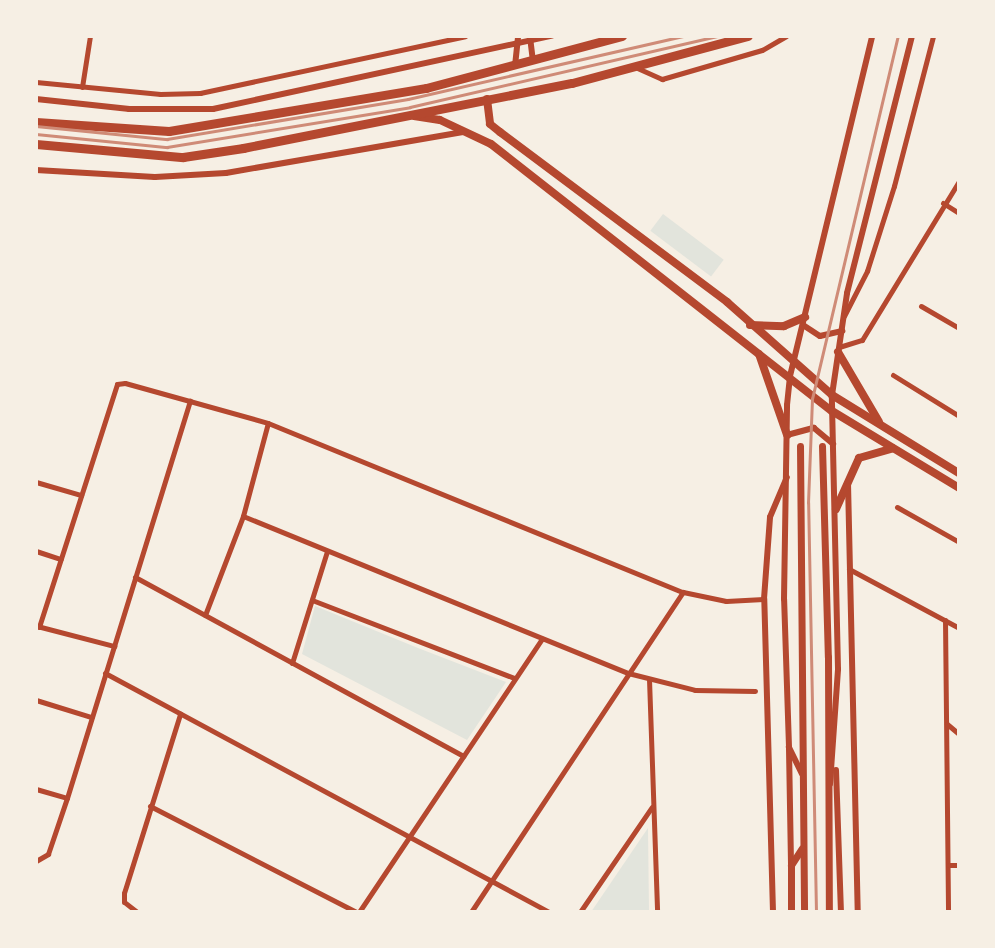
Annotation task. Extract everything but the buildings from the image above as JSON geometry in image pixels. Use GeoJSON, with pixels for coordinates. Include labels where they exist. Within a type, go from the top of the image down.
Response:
{"type":"FeatureCollection","features":[{"type":"Feature","properties":{"kind":"highway"},"geometry":{"type":"LineString","coordinates":[[36,122],[169,131],[426,88],[515,66],[622,36]]}},
{"type":"Feature","properties":{"kind":"highway"},"geometry":{"type":"LineString","coordinates":[[36,144],[183,157],[488,98],[634,66],[748,36]]}},
{"type":"Feature","properties":{"kind":"main road"},"geometry":{"type":"LineString","coordinates":[[488,98],[490,124],[500,132],[727,302],[750,325],[795,358],[832,395],[959,473]]}},
{"type":"Feature","properties":{"kind":"main road"},"geometry":{"type":"LineString","coordinates":[[407,115],[440,120],[465,131],[498,150],[790,376],[832,411],[959,488]]}},
{"type":"Feature","properties":{"kind":"main road"},"geometry":{"type":"LineString","coordinates":[[750,325],[784,326],[804,321]]}},
{"type":"Feature","properties":{"kind":"main road"},"geometry":{"type":"LineString","coordinates":[[839,350],[885,429]]}},
{"type":"Feature","properties":{"kind":"main road"},"geometry":{"type":"LineString","coordinates":[[759,353],[787,435]]}},
{"type":"Feature","properties":{"kind":"main road"},"geometry":{"type":"LineString","coordinates":[[800,446],[804,912]]}},
{"type":"Feature","properties":{"kind":"main road"},"geometry":{"type":"LineString","coordinates":[[822,446],[829,912]]}},
{"type":"Feature","properties":{"kind":"main road"},"geometry":{"type":"LineString","coordinates":[[836,509],[848,476],[865,454],[893,448]]}},
{"type":"Feature","properties":{"kind":"main road"},"geometry":{"type":"LineString","coordinates":[[791,912],[791,865],[803,848]]}},
{"type":"Feature","properties":{"kind":"main road"},"geometry":{"type":"LineString","coordinates":[[828,896],[833,912]]}},
{"type":"Feature","properties":{"kind":"street"},"geometry":{"type":"LineString","coordinates":[[82,87],[90,36]]}},
{"type":"Feature","properties":{"kind":"street"},"geometry":{"type":"LineString","coordinates":[[36,82],[82,87],[200,92],[465,36]]}},
{"type":"Feature","properties":{"kind":"street"},"geometry":{"type":"LineString","coordinates":[[36,99],[129,110],[213,109],[518,40],[552,36]]}},
{"type":"Feature","properties":{"kind":"street"},"geometry":{"type":"LineString","coordinates":[[634,66],[662,79],[762,50],[786,36]]}},
{"type":"Feature","properties":{"kind":"street"},"geometry":{"type":"LineString","coordinates":[[791,865],[784,599],[790,376],[872,36]]}},
{"type":"Feature","properties":{"kind":"street"},"geometry":{"type":"LineString","coordinates":[[840,912],[835,756],[838,669],[836,509],[832,395],[843,318],[912,36]]}},
{"type":"Feature","properties":{"kind":"street"},"geometry":{"type":"LineString","coordinates":[[843,318],[856,298],[879,234],[933,36]]}},
{"type":"Feature","properties":{"kind":"street"},"geometry":{"type":"LineString","coordinates":[[530,38],[533,61]]}},
{"type":"Feature","properties":{"kind":"street"},"geometry":{"type":"LineString","coordinates":[[515,66],[518,40]]}},
{"type":"Feature","properties":{"kind":"street"},"geometry":{"type":"LineString","coordinates":[[36,170],[155,177],[226,173],[465,131]]}},
{"type":"Feature","properties":{"kind":"street"},"geometry":{"type":"LineString","coordinates":[[839,350],[862,340],[943,203],[959,181]]}},
{"type":"Feature","properties":{"kind":"street"},"geometry":{"type":"LineString","coordinates":[[943,203],[959,213]]}},
{"type":"Feature","properties":{"kind":"street"},"geometry":{"type":"LineString","coordinates":[[921,306],[959,328]]}},
{"type":"Feature","properties":{"kind":"street"},"geometry":{"type":"LineString","coordinates":[[804,321],[820,336],[842,331]]}},
{"type":"Feature","properties":{"kind":"street"},"geometry":{"type":"LineString","coordinates":[[893,375],[959,416]]}},
{"type":"Feature","properties":{"kind":"street"},"geometry":{"type":"LineString","coordinates":[[114,646],[38,627],[116,384],[190,401],[268,423],[683,592],[726,601],[762,599]]}},
{"type":"Feature","properties":{"kind":"street"},"geometry":{"type":"LineString","coordinates":[[36,861],[48,854],[67,798],[190,401]]}},
{"type":"Feature","properties":{"kind":"street"},"geometry":{"type":"LineString","coordinates":[[205,616],[242,516],[268,423]]}},
{"type":"Feature","properties":{"kind":"street"},"geometry":{"type":"LineString","coordinates":[[787,435],[814,428],[834,445]]}},
{"type":"Feature","properties":{"kind":"street"},"geometry":{"type":"LineString","coordinates":[[772,912],[762,599],[770,517],[788,476]]}},
{"type":"Feature","properties":{"kind":"street"},"geometry":{"type":"LineString","coordinates":[[848,476],[858,912]]}},
{"type":"Feature","properties":{"kind":"street"},"geometry":{"type":"LineString","coordinates":[[36,482],[81,495]]}},
{"type":"Feature","properties":{"kind":"street"},"geometry":{"type":"LineString","coordinates":[[897,507],[959,542]]}},
{"type":"Feature","properties":{"kind":"street"},"geometry":{"type":"LineString","coordinates":[[242,516],[628,673],[695,690],[755,691]]}},
{"type":"Feature","properties":{"kind":"street"},"geometry":{"type":"LineString","coordinates":[[36,551],[61,560]]}},
{"type":"Feature","properties":{"kind":"street"},"geometry":{"type":"LineString","coordinates":[[292,663],[327,551]]}},
{"type":"Feature","properties":{"kind":"street"},"geometry":{"type":"LineString","coordinates":[[850,569],[959,628]]}},
{"type":"Feature","properties":{"kind":"street"},"geometry":{"type":"LineString","coordinates":[[135,577],[463,756]]}},
{"type":"Feature","properties":{"kind":"street"},"geometry":{"type":"LineString","coordinates":[[471,912],[683,592]]}},
{"type":"Feature","properties":{"kind":"street"},"geometry":{"type":"LineString","coordinates":[[312,600],[514,678]]}},
{"type":"Feature","properties":{"kind":"street"},"geometry":{"type":"LineString","coordinates":[[945,620],[948,912]]}},
{"type":"Feature","properties":{"kind":"street"},"geometry":{"type":"LineString","coordinates":[[150,806],[358,912],[542,639]]}},
{"type":"Feature","properties":{"kind":"street"},"geometry":{"type":"LineString","coordinates":[[838,669],[851,670]]}},
{"type":"Feature","properties":{"kind":"street"},"geometry":{"type":"LineString","coordinates":[[105,673],[549,912]]}},
{"type":"Feature","properties":{"kind":"street"},"geometry":{"type":"LineString","coordinates":[[648,679],[657,912]]}},
{"type":"Feature","properties":{"kind":"street"},"geometry":{"type":"LineString","coordinates":[[36,700],[92,717]]}},
{"type":"Feature","properties":{"kind":"street"},"geometry":{"type":"LineString","coordinates":[[137,912],[124,902],[150,806],[180,714]]}},
{"type":"Feature","properties":{"kind":"street"},"geometry":{"type":"LineString","coordinates":[[947,724],[959,734]]}},
{"type":"Feature","properties":{"kind":"street"},"geometry":{"type":"LineString","coordinates":[[789,747],[803,776]]}},
{"type":"Feature","properties":{"kind":"street"},"geometry":{"type":"LineString","coordinates":[[827,800],[835,756]]}},
{"type":"Feature","properties":{"kind":"street"},"geometry":{"type":"LineString","coordinates":[[36,789],[67,798]]}},
{"type":"Feature","properties":{"kind":"street"},"geometry":{"type":"LineString","coordinates":[[580,912],[652,807]]}},
{"type":"Feature","properties":{"kind":"street"},"geometry":{"type":"LineString","coordinates":[[948,865],[959,865]]}},
{"type":"Feature","properties":{"kind":"shaded area"},"geometry":{"type":"Polygon","coordinates":[[[663,214],[724,260],[711,277],[650,231],[663,214]]]}},
{"type":"Feature","properties":{"kind":"shaded area"},"geometry":{"type":"Polygon","coordinates":[[[315,606],[506,682],[467,740],[302,654],[315,606]]]}},
{"type":"Feature","properties":{"kind":"shaded area"},"geometry":{"type":"Polygon","coordinates":[[[648,828],[649,912],[591,912],[648,828]]]}},
{"type":"Feature","properties":{"kind":"railway"},"geometry":{"type":"LineString","coordinates":[[36,126],[167,139],[408,99],[684,36]]}},
{"type":"Feature","properties":{"kind":"railway"},"geometry":{"type":"LineString","coordinates":[[36,134],[167,147],[410,107],[717,36]]}},
{"type":"Feature","properties":{"kind":"railway"},"geometry":{"type":"LineString","coordinates":[[816,912],[808,503],[812,399],[898,36]]}}]}
